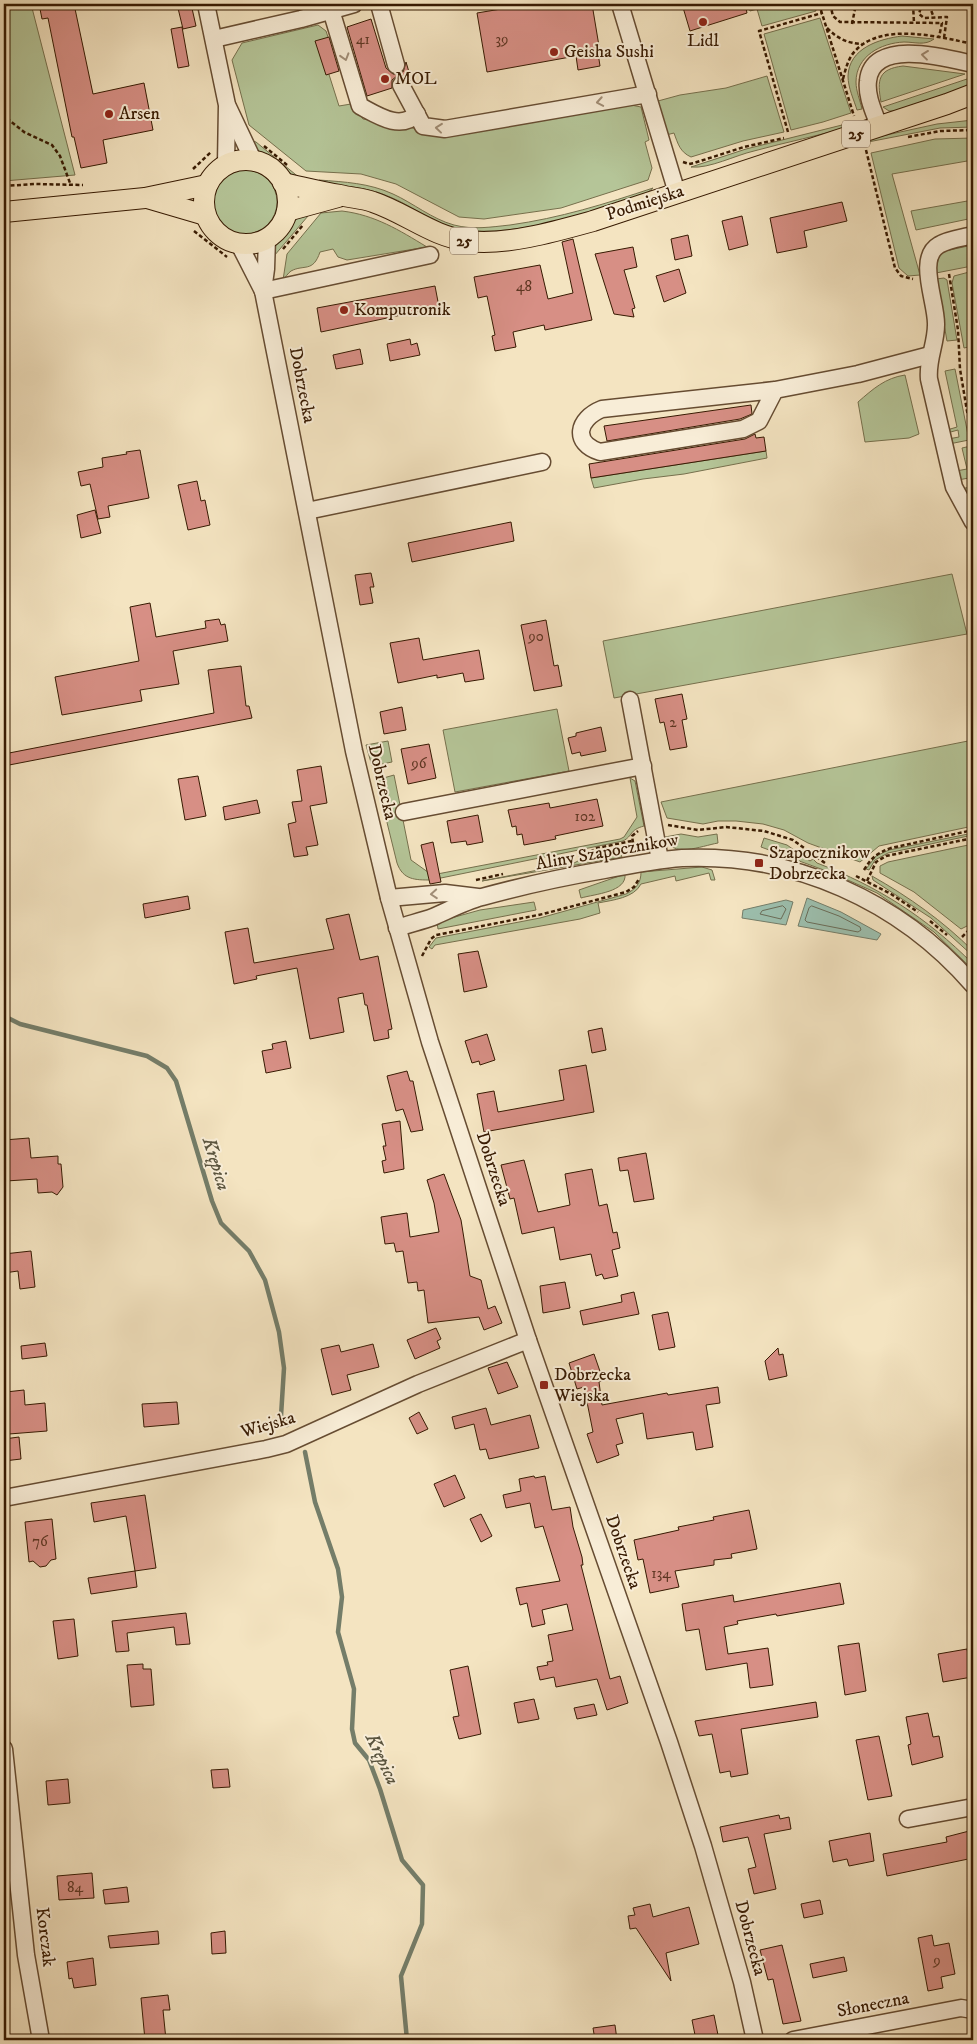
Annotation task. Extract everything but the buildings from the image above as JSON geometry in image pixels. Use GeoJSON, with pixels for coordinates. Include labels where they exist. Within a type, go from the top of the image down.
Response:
{"type":"FeatureCollection","features":[{"type":"Feature","properties":{"kind":"main road","name":"Podmiejska"},"geometry":{"type":"LineString","coordinates":[[307,196],[342,196],[372,201],[441,235],[462,240],[484,242],[538,234],[565,228],[677,193],[973,94]]}},
{"type":"Feature","properties":{"kind":"main road","name":"Podmiejska"},"geometry":{"type":"LineString","coordinates":[[947,104],[973,103]]}},
{"type":"Feature","properties":{"kind":"main road"},"geometry":{"type":"LineString","coordinates":[[252,160],[271,168],[283,183],[287,192],[287,211],[283,222],[267,238],[258,242],[239,244],[218,234],[210,225],[204,205],[207,185],[218,170],[226,164],[235,161],[252,160]]}},
{"type":"Feature","properties":{"kind":"main road","name":"25"},"geometry":{"type":"LineString","coordinates":[[283,183],[307,196],[287,211]]}},
{"type":"Feature","properties":{"kind":"main road"},"geometry":{"type":"LineString","coordinates":[[4,212],[145,198],[207,185]]}},
{"type":"Feature","properties":{"kind":"main road"},"geometry":{"type":"LineString","coordinates":[[145,198],[206,215]]}},
{"type":"Feature","properties":{"kind":"street"},"geometry":{"type":"LineString","coordinates":[[206,4],[234,142],[226,164]]}},
{"type":"Feature","properties":{"kind":"street"},"geometry":{"type":"LineString","coordinates":[[214,39],[354,4]]}},
{"type":"Feature","properties":{"kind":"street"},"geometry":{"type":"LineString","coordinates":[[379,4],[396,65]]}},
{"type":"Feature","properties":{"kind":"street"},"geometry":{"type":"LineString","coordinates":[[620,4],[677,193]]}},
{"type":"Feature","properties":{"kind":"street"},"geometry":{"type":"LineString","coordinates":[[331,10],[360,106],[385,119],[405,122],[410,121],[417,114]]}},
{"type":"Feature","properties":{"kind":"street"},"geometry":{"type":"LineString","coordinates":[[879,126],[870,102],[868,80],[870,72],[883,58],[906,53],[973,64]]}},
{"type":"Feature","properties":{"kind":"street"},"geometry":{"type":"LineString","coordinates":[[401,86],[423,126],[445,129],[648,94]]}},
{"type":"Feature","properties":{"kind":"street"},"geometry":{"type":"LineString","coordinates":[[234,142],[252,160]]}},
{"type":"Feature","properties":{"kind":"street"},"geometry":{"type":"LineString","coordinates":[[973,235],[940,244],[932,250],[928,258],[936,324],[928,379],[951,478],[958,496],[973,522]]}},
{"type":"Feature","properties":{"kind":"street"},"geometry":{"type":"LineString","coordinates":[[263,291],[267,238]]}},
{"type":"Feature","properties":{"kind":"street"},"geometry":{"type":"LineString","coordinates":[[239,244],[263,291]]}},
{"type":"Feature","properties":{"kind":"street"},"geometry":{"type":"LineString","coordinates":[[263,291],[430,255]]}},
{"type":"Feature","properties":{"kind":"street","name":"Dobrzecka"},"geometry":{"type":"LineString","coordinates":[[263,291],[354,751],[397,928],[433,1051],[528,1340],[703,1846],[737,1964],[755,2040]]}},
{"type":"Feature","properties":{"kind":"street"},"geometry":{"type":"LineString","coordinates":[[775,390],[759,421],[743,429],[600,452],[590,448],[581,437],[583,422],[602,409],[775,390],[858,374],[930,355]]}},
{"type":"Feature","properties":{"kind":"street"},"geometry":{"type":"LineString","coordinates":[[306,511],[542,462]]}},
{"type":"Feature","properties":{"kind":"street"},"geometry":{"type":"LineString","coordinates":[[630,700],[660,860]]}},
{"type":"Feature","properties":{"kind":"street"},"geometry":{"type":"LineString","coordinates":[[404,812],[643,766]]}},
{"type":"Feature","properties":{"kind":"street","name":"Aliny Szapocznikow"},"geometry":{"type":"LineString","coordinates":[[397,928],[430,918],[480,897],[561,878],[660,860],[705,858],[752,862],[797,871],[837,885],[875,904],[913,928],[946,956],[973,985]]}},
{"type":"Feature","properties":{"kind":"street","name":"Aliny Szapocznikow"},"geometry":{"type":"LineString","coordinates":[[389,898],[445,893],[480,897]]}},
{"type":"Feature","properties":{"kind":"street","name":"Wiejska"},"geometry":{"type":"LineString","coordinates":[[4,1498],[286,1444],[418,1384],[528,1340]]}},
{"type":"Feature","properties":{"kind":"street","name":"Korczak"},"geometry":{"type":"LineString","coordinates":[[4,1749],[26,1955],[41,2040]]}},
{"type":"Feature","properties":{"kind":"street"},"geometry":{"type":"LineString","coordinates":[[908,1819],[973,1807]]}},
{"type":"Feature","properties":{"kind":"street","name":"Słoneczna"},"geometry":{"type":"LineString","coordinates":[[793,2040],[967,2009]]}},
{"type":"Feature","properties":{"kind":"path"},"geometry":{"type":"LineString","coordinates":[[819,4],[855,114],[854,119]]}},
{"type":"Feature","properties":{"kind":"path"},"geometry":{"type":"LineString","coordinates":[[830,4],[837,21],[844,24],[942,23],[939,37]]}},
{"type":"Feature","properties":{"kind":"path"},"geometry":{"type":"LineString","coordinates":[[852,24],[856,4]]}},
{"type":"Feature","properties":{"kind":"path"},"geometry":{"type":"LineString","coordinates":[[913,4],[914,23]]}},
{"type":"Feature","properties":{"kind":"path"},"geometry":{"type":"LineString","coordinates":[[934,18],[931,4],[925,5],[920,9],[920,14],[924,18],[934,18],[947,17],[944,38]]}},
{"type":"Feature","properties":{"kind":"path"},"geometry":{"type":"LineString","coordinates":[[788,132],[759,31],[822,13]]}},
{"type":"Feature","properties":{"kind":"path"},"geometry":{"type":"LineString","coordinates":[[826,27],[836,37],[845,42],[863,44]]}},
{"type":"Feature","properties":{"kind":"path"},"geometry":{"type":"LineString","coordinates":[[4,112],[9,120],[24,132],[52,146],[60,156],[70,182]]}},
{"type":"Feature","properties":{"kind":"path"},"geometry":{"type":"LineString","coordinates":[[902,138],[940,131],[973,130]]}},
{"type":"Feature","properties":{"kind":"path"},"geometry":{"type":"LineString","coordinates":[[188,175],[218,145],[253,137],[294,170],[307,177],[307,196],[311,216],[278,254],[279,259],[266,261]]}},
{"type":"Feature","properties":{"kind":"path"},"geometry":{"type":"LineString","coordinates":[[664,149],[673,146],[678,158],[689,164],[744,147],[788,137]]}},
{"type":"Feature","properties":{"kind":"path"},"geometry":{"type":"LineString","coordinates":[[865,147],[897,272],[906,278],[929,277]]}},
{"type":"Feature","properties":{"kind":"path"},"geometry":{"type":"LineString","coordinates":[[4,186],[35,184],[88,185]]}},
{"type":"Feature","properties":{"kind":"path"},"geometry":{"type":"LineString","coordinates":[[948,274],[958,330],[960,369],[973,439]]}},
{"type":"Feature","properties":{"kind":"path"},"geometry":{"type":"LineString","coordinates":[[864,870],[870,859],[878,852],[973,830]]}},
{"type":"Feature","properties":{"kind":"path"},"geometry":{"type":"LineString","coordinates":[[867,881],[876,862],[886,856],[973,838]]}},
{"type":"Feature","properties":{"kind":"path"},"geometry":{"type":"LineString","coordinates":[[413,982],[422,956],[431,939],[436,935],[544,914],[626,892],[634,887],[638,880],[632,841]]}},
{"type":"Feature","properties":{"kind":"path"},"geometry":{"type":"LineString","coordinates":[[962,937],[973,926]]}},
{"type":"Feature","properties":{"kind":"shaded area"},"geometry":{"type":"Polygon","coordinates":[[[4,4],[31,4],[75,175],[4,181],[4,4]]]}},
{"type":"Feature","properties":{"kind":"shaded area"},"geometry":{"type":"Polygon","coordinates":[[[747,4],[814,4],[816,11],[762,26],[757,9],[750,11],[747,4]]]}},
{"type":"Feature","properties":{"kind":"shaded area"},"geometry":{"type":"Polygon","coordinates":[[[820,18],[851,113],[791,130],[764,34],[820,18]]]}},
{"type":"Feature","properties":{"kind":"shaded area"},"geometry":{"type":"Polygon","coordinates":[[[318,25],[326,31],[329,40],[319,43],[339,106],[351,104],[363,119],[446,134],[631,105],[641,107],[649,140],[645,142],[652,168],[648,180],[561,208],[484,219],[459,217],[396,184],[361,174],[306,171],[249,125],[232,60],[242,43],[318,25]]]}},
{"type":"Feature","properties":{"kind":"shaded area"},"geometry":{"type":"Polygon","coordinates":[[[902,36],[934,39],[923,43],[904,42],[887,45],[865,58],[857,73],[856,85],[862,109],[857,110],[848,80],[850,66],[854,58],[859,52],[875,43],[902,36]]]}},
{"type":"Feature","properties":{"kind":"shaded area"},"geometry":{"type":"Polygon","coordinates":[[[903,66],[965,74],[881,102],[879,88],[881,77],[888,70],[903,66]]]}},
{"type":"Feature","properties":{"kind":"shaded area"},"geometry":{"type":"Polygon","coordinates":[[[767,76],[784,132],[743,141],[691,157],[682,150],[674,133],[666,135],[658,101],[680,95],[726,88],[767,76]]]}},
{"type":"Feature","properties":{"kind":"shaded area"},"geometry":{"type":"Polygon","coordinates":[[[973,77],[973,85],[896,111],[889,111],[883,107],[973,77]]]}},
{"type":"Feature","properties":{"kind":"shaded area"},"geometry":{"type":"Polygon","coordinates":[[[973,120],[973,127],[940,128],[868,142],[868,139],[937,124],[973,120]]]}},
{"type":"Feature","properties":{"kind":"shaded area"},"geometry":{"type":"Polygon","coordinates":[[[846,124],[851,126],[747,153],[714,164],[691,167],[746,149],[846,124]]]}},
{"type":"Feature","properties":{"kind":"shaded area"},"geometry":{"type":"Polygon","coordinates":[[[973,138],[973,160],[892,174],[920,275],[908,276],[899,268],[871,153],[935,139],[973,138]]]}},
{"type":"Feature","properties":{"kind":"shaded area"},"geometry":{"type":"Polygon","coordinates":[[[253,141],[301,179],[286,175],[274,163],[258,153],[253,141]]]}},
{"type":"Feature","properties":{"kind":"shaded area"},"geometry":{"type":"Polygon","coordinates":[[[245,170],[263,176],[271,184],[277,202],[271,220],[263,228],[245,234],[227,228],[219,220],[213,202],[219,184],[227,176],[245,170]]]}},
{"type":"Feature","properties":{"kind":"shaded area"},"geometry":{"type":"Polygon","coordinates":[[[319,180],[375,187],[393,194],[446,222],[461,227],[475,228],[547,219],[653,188],[646,194],[600,209],[547,223],[494,231],[470,230],[448,226],[397,200],[373,191],[337,185],[319,185],[319,180]]]}},
{"type":"Feature","properties":{"kind":"shaded area"},"geometry":{"type":"Polygon","coordinates":[[[973,200],[973,218],[916,230],[911,211],[973,200]]]}},
{"type":"Feature","properties":{"kind":"shaded area"},"geometry":{"type":"Polygon","coordinates":[[[308,211],[308,216],[274,256],[272,250],[283,233],[292,223],[308,211]]]}},
{"type":"Feature","properties":{"kind":"shaded area"},"geometry":{"type":"Polygon","coordinates":[[[342,211],[376,220],[397,229],[427,247],[347,260],[338,257],[333,249],[320,252],[314,263],[308,267],[291,271],[283,280],[287,254],[321,213],[342,211]]]}},
{"type":"Feature","properties":{"kind":"shaded area"},"geometry":{"type":"Polygon","coordinates":[[[968,246],[972,266],[936,273],[934,261],[945,251],[968,246]]]}},
{"type":"Feature","properties":{"kind":"shaded area"},"geometry":{"type":"Polygon","coordinates":[[[973,271],[973,295],[968,296],[973,318],[973,346],[964,348],[952,283],[954,276],[973,271]]]}},
{"type":"Feature","properties":{"kind":"shaded area"},"geometry":{"type":"Polygon","coordinates":[[[944,278],[947,280],[957,340],[947,341],[936,279],[944,278]]]}},
{"type":"Feature","properties":{"kind":"shaded area"},"geometry":{"type":"Polygon","coordinates":[[[955,369],[969,440],[949,444],[948,439],[959,437],[958,430],[947,433],[947,430],[957,427],[945,371],[955,369]]]}},
{"type":"Feature","properties":{"kind":"shaded area"},"geometry":{"type":"Polygon","coordinates":[[[905,375],[919,434],[909,438],[865,442],[858,402],[885,381],[905,375]]]}},
{"type":"Feature","properties":{"kind":"shaded area"},"geometry":{"type":"Polygon","coordinates":[[[971,446],[973,457],[973,500],[967,498],[960,489],[971,487],[969,478],[958,480],[956,471],[967,469],[962,448],[971,446]]]}},
{"type":"Feature","properties":{"kind":"shaded area"},"geometry":{"type":"Polygon","coordinates":[[[766,451],[767,458],[684,474],[594,488],[591,478],[766,451]]]}},
{"type":"Feature","properties":{"kind":"shaded area"},"geometry":{"type":"Polygon","coordinates":[[[952,574],[967,634],[614,698],[603,641],[952,574]]]}},
{"type":"Feature","properties":{"kind":"shaded area"},"geometry":{"type":"Polygon","coordinates":[[[557,709],[569,771],[455,792],[443,730],[557,709]]]}},
{"type":"Feature","properties":{"kind":"shaded area"},"geometry":{"type":"Polygon","coordinates":[[[973,740],[973,826],[879,846],[860,862],[808,843],[784,830],[763,824],[718,821],[703,824],[667,818],[661,802],[973,740]]]}},
{"type":"Feature","properties":{"kind":"shaded area"},"geometry":{"type":"Polygon","coordinates":[[[388,741],[392,762],[372,766],[366,745],[388,741]]]}},
{"type":"Feature","properties":{"kind":"shaded area"},"geometry":{"type":"Polygon","coordinates":[[[394,775],[411,860],[432,875],[620,839],[624,837],[637,817],[630,778],[635,781],[644,826],[633,831],[623,841],[431,880],[410,878],[403,873],[397,863],[377,782],[380,779],[394,775]]]}},
{"type":"Feature","properties":{"kind":"shaded area"},"geometry":{"type":"Polygon","coordinates":[[[973,833],[973,835],[888,853],[875,860],[869,870],[866,869],[876,856],[889,850],[973,833]]]}},
{"type":"Feature","properties":{"kind":"shaded area"},"geometry":{"type":"Polygon","coordinates":[[[681,834],[698,837],[717,834],[718,843],[687,849],[673,848],[668,844],[665,837],[681,834]]]}},
{"type":"Feature","properties":{"kind":"shaded area"},"geometry":{"type":"Polygon","coordinates":[[[764,838],[787,845],[810,861],[813,859],[817,863],[861,882],[901,905],[955,947],[973,964],[973,970],[934,932],[877,893],[832,873],[761,847],[764,838]]]}},
{"type":"Feature","properties":{"kind":"shaded area"},"geometry":{"type":"Polygon","coordinates":[[[973,844],[973,923],[961,929],[914,892],[880,873],[880,866],[888,862],[973,844]]]}},
{"type":"Feature","properties":{"kind":"shaded area"},"geometry":{"type":"Polygon","coordinates":[[[620,853],[622,857],[482,881],[574,863],[592,854],[620,853]]]}},
{"type":"Feature","properties":{"kind":"shaded area"},"geometry":{"type":"Polygon","coordinates":[[[702,867],[712,870],[715,880],[711,880],[709,873],[676,881],[675,876],[641,884],[638,889],[628,895],[598,903],[600,913],[580,919],[435,945],[432,949],[429,947],[436,938],[540,918],[626,894],[637,885],[641,872],[702,867]]]}},
{"type":"Feature","properties":{"kind":"shaded area"},"geometry":{"type":"Polygon","coordinates":[[[625,874],[621,885],[616,888],[581,898],[579,890],[625,874]]]}},
{"type":"Feature","properties":{"kind":"shaded area"},"geometry":{"type":"Polygon","coordinates":[[[872,876],[899,892],[938,920],[973,951],[973,956],[931,918],[873,880],[872,876]]]}},
{"type":"Feature","properties":{"kind":"shaded area"},"geometry":{"type":"Polygon","coordinates":[[[534,902],[536,910],[438,929],[437,922],[480,910],[534,902]]]}},
{"type":"Feature","properties":{"kind":"water"},"geometry":{"type":"Polygon","coordinates":[[[807,898],[841,912],[881,934],[877,940],[798,926],[807,898]]]}},
{"type":"Feature","properties":{"kind":"water"},"geometry":{"type":"Polygon","coordinates":[[[786,900],[793,902],[786,925],[742,918],[743,910],[786,900]]]}},
{"type":"Feature","properties":{"kind":"waterway","name":"Krępica"},"geometry":{"type":"LineString","coordinates":[[4,1016],[20,1024],[147,1056],[167,1068],[176,1081],[212,1201],[221,1223],[249,1251],[265,1280],[279,1332],[284,1368],[281,1416],[287,1425]]}},
{"type":"Feature","properties":{"kind":"waterway","name":"Krępica"},"geometry":{"type":"LineString","coordinates":[[305,1452],[315,1502],[338,1569],[342,1597],[338,1632],[354,1689],[352,1729],[355,1743],[369,1760],[402,1860],[423,1885],[422,1924],[401,1976],[407,2040]]}},
{"type":"Feature","properties":{"kind":"place","name":"Lidl"},"geometry":{"type":"Point","coordinates":[703,22]}},
{"type":"Feature","properties":{"kind":"place","name":"Geisha Sushi"},"geometry":{"type":"Point","coordinates":[554,52]}},
{"type":"Feature","properties":{"kind":"place","name":"MOL"},"geometry":{"type":"Point","coordinates":[385,79]}},
{"type":"Feature","properties":{"kind":"place","name":"Arsen"},"geometry":{"type":"Point","coordinates":[109,114]}},
{"type":"Feature","properties":{"kind":"place","name":"Komputronik"},"geometry":{"type":"Point","coordinates":[344,310]}},
{"type":"Feature","properties":{"kind":"place","name":"Szapocznikow Dobrzecka"},"geometry":{"type":"Point","coordinates":[759,863]}},
{"type":"Feature","properties":{"kind":"place","name":"Dobrzecka Wiejska"},"geometry":{"type":"Point","coordinates":[544,1385]}}]}
